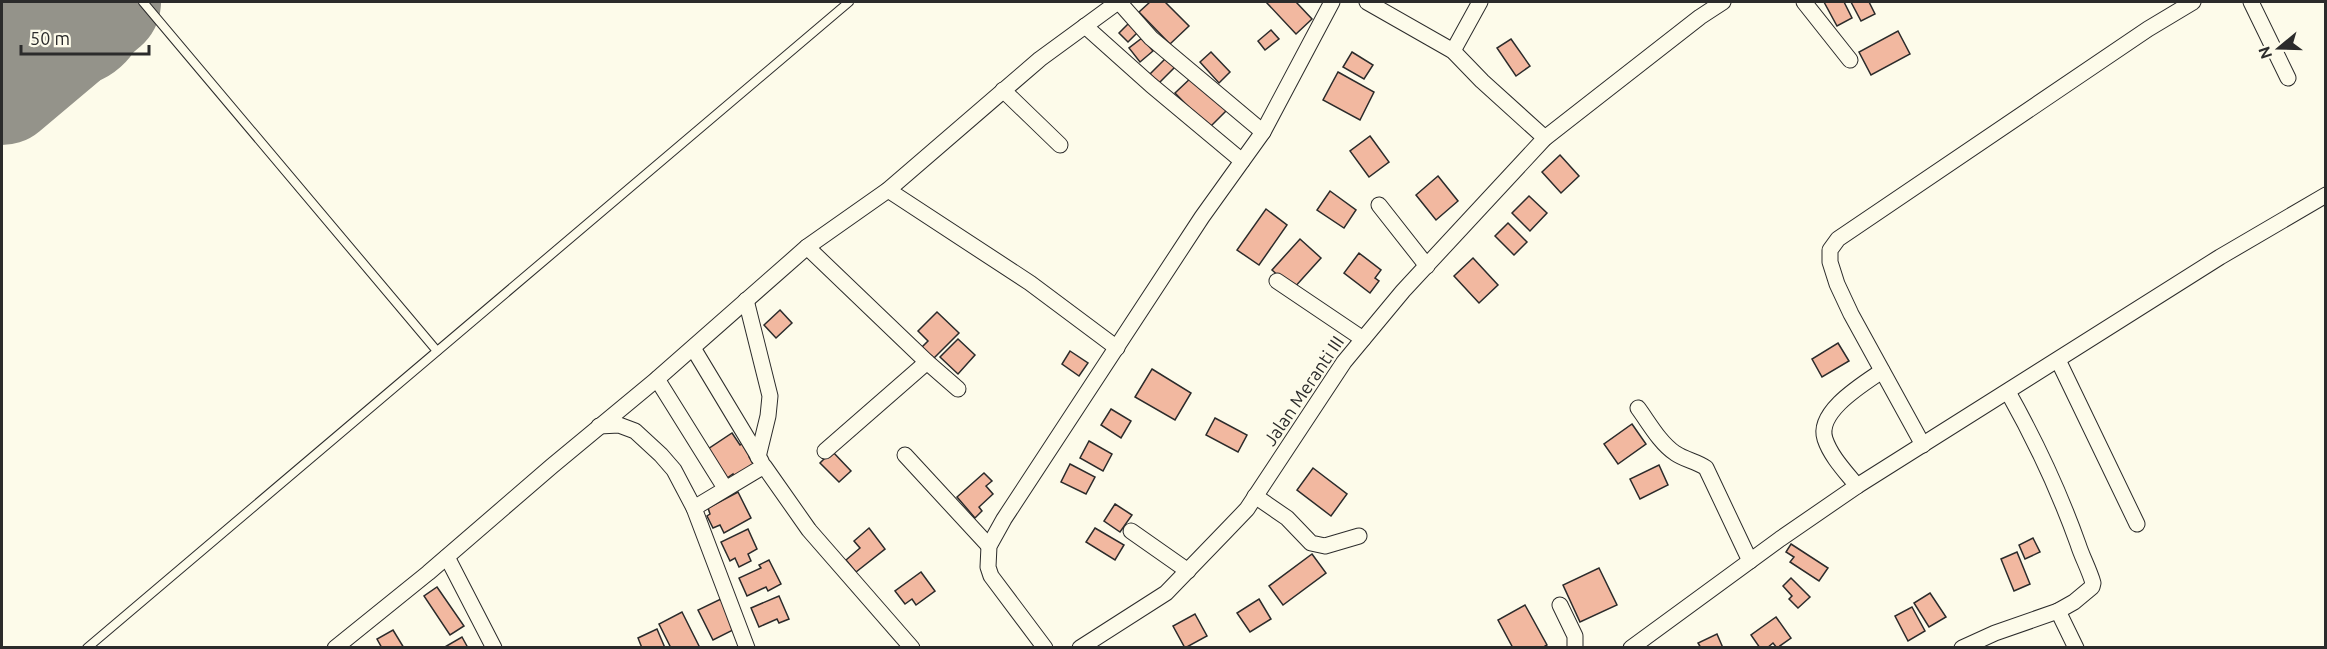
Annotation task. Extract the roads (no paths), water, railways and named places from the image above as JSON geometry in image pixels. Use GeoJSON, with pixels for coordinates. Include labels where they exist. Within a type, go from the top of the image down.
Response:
{"type":"FeatureCollection","features":[{"type":"Feature","properties":{"kind":"street"},"geometry":{"type":"LineString","coordinates":[[335,648],[657,379],[807,247],[888,190],[1003,90],[1118,2],[1151,38],[1263,132]]}},
{"type":"Feature","properties":{"kind":"street"},"geometry":{"type":"LineString","coordinates":[[1045,648],[991,576],[987,567],[989,546],[1019,495],[1202,217],[1263,132],[1332,2]]}},
{"type":"Feature","properties":{"kind":"street"},"geometry":{"type":"LineString","coordinates":[[1367,2],[1453,51],[1482,81],[1545,138]]}},
{"type":"Feature","properties":{"kind":"street"},"geometry":{"type":"LineString","coordinates":[[1453,51],[1480,2]]}},
{"type":"Feature","properties":{"kind":"street","name":"Jalan Meranti III"},"geometry":{"type":"LineString","coordinates":[[1080,648],[1166,593],[1247,509],[1344,362],[1427,266],[1545,138],[1615,82],[1723,2]]}},
{"type":"Feature","properties":{"kind":"street"},"geometry":{"type":"LineString","coordinates":[[1804,2],[1850,60]]}},
{"type":"Feature","properties":{"kind":"street"},"geometry":{"type":"LineString","coordinates":[[1923,445],[1838,284],[1830,262],[1830,250],[1838,239],[2148,29],[2193,2]]}},
{"type":"Feature","properties":{"kind":"street"},"geometry":{"type":"LineString","coordinates":[[2251,2],[2288,78]]}},
{"type":"Feature","properties":{"kind":"street"},"geometry":{"type":"LineString","coordinates":[[1085,26],[1242,161]]}},
{"type":"Feature","properties":{"kind":"street"},"geometry":{"type":"LineString","coordinates":[[1003,90],[1060,145]]}},
{"type":"Feature","properties":{"kind":"street"},"geometry":{"type":"LineString","coordinates":[[888,190],[1030,284],[1117,348]]}},
{"type":"Feature","properties":{"kind":"street"},"geometry":{"type":"LineString","coordinates":[[1632,648],[1857,486],[2220,257],[2325,195]]}},
{"type":"Feature","properties":{"kind":"street"},"geometry":{"type":"LineString","coordinates":[[1379,205],[1427,266]]}},
{"type":"Feature","properties":{"kind":"street"},"geometry":{"type":"LineString","coordinates":[[807,247],[958,390]]}},
{"type":"Feature","properties":{"kind":"street"},"geometry":{"type":"LineString","coordinates":[[1277,281],[1364,339]]}},
{"type":"Feature","properties":{"kind":"street"},"geometry":{"type":"LineString","coordinates":[[694,508],[761,461],[770,396],[746,300]]}},
{"type":"Feature","properties":{"kind":"street"},"geometry":{"type":"LineString","coordinates":[[693,348],[761,461],[808,530],[912,648]]}},
{"type":"Feature","properties":{"kind":"street"},"geometry":{"type":"LineString","coordinates":[[2058,360],[2137,524]]}},
{"type":"Feature","properties":{"kind":"street"},"geometry":{"type":"LineString","coordinates":[[825,451],[927,362]]}},
{"type":"Feature","properties":{"kind":"street"},"geometry":{"type":"LineString","coordinates":[[1857,486],[1840,465],[1823,431],[1828,416],[1836,407],[1882,370]]}},
{"type":"Feature","properties":{"kind":"street"},"geometry":{"type":"LineString","coordinates":[[657,379],[725,488]]}},
{"type":"Feature","properties":{"kind":"street"},"geometry":{"type":"LineString","coordinates":[[1962,648],[2006,629],[2058,611],[2074,602],[2092,587],[2093,583],[2050,475],[2031,433],[2008,392]]}},
{"type":"Feature","properties":{"kind":"street"},"geometry":{"type":"LineString","coordinates":[[1638,408],[1666,446],[1706,468],[1750,561]]}},
{"type":"Feature","properties":{"kind":"street"},"geometry":{"type":"LineString","coordinates":[[599,426],[619,425],[635,430],[674,470],[694,508],[747,648]]}},
{"type":"Feature","properties":{"kind":"street"},"geometry":{"type":"LineString","coordinates":[[905,455],[989,546]]}},
{"type":"Feature","properties":{"kind":"street"},"geometry":{"type":"LineString","coordinates":[[1255,496],[1287,518],[1311,543],[1325,546],[1359,536]]}},
{"type":"Feature","properties":{"kind":"street"},"geometry":{"type":"LineString","coordinates":[[1131,531],[1188,571]]}},
{"type":"Feature","properties":{"kind":"street"},"geometry":{"type":"LineString","coordinates":[[447,556],[494,648]]}},
{"type":"Feature","properties":{"kind":"street"},"geometry":{"type":"LineString","coordinates":[[1560,605],[1575,636],[1575,648]]}},
{"type":"Feature","properties":{"kind":"street"},"geometry":{"type":"LineString","coordinates":[[2058,611],[2076,648]]}},
{"type":"Feature","properties":{"kind":"lane"},"geometry":{"type":"LineString","coordinates":[[143,2],[437,351]]}},
{"type":"Feature","properties":{"kind":"lane"},"geometry":{"type":"LineString","coordinates":[[87,648],[849,2]]}}]}
